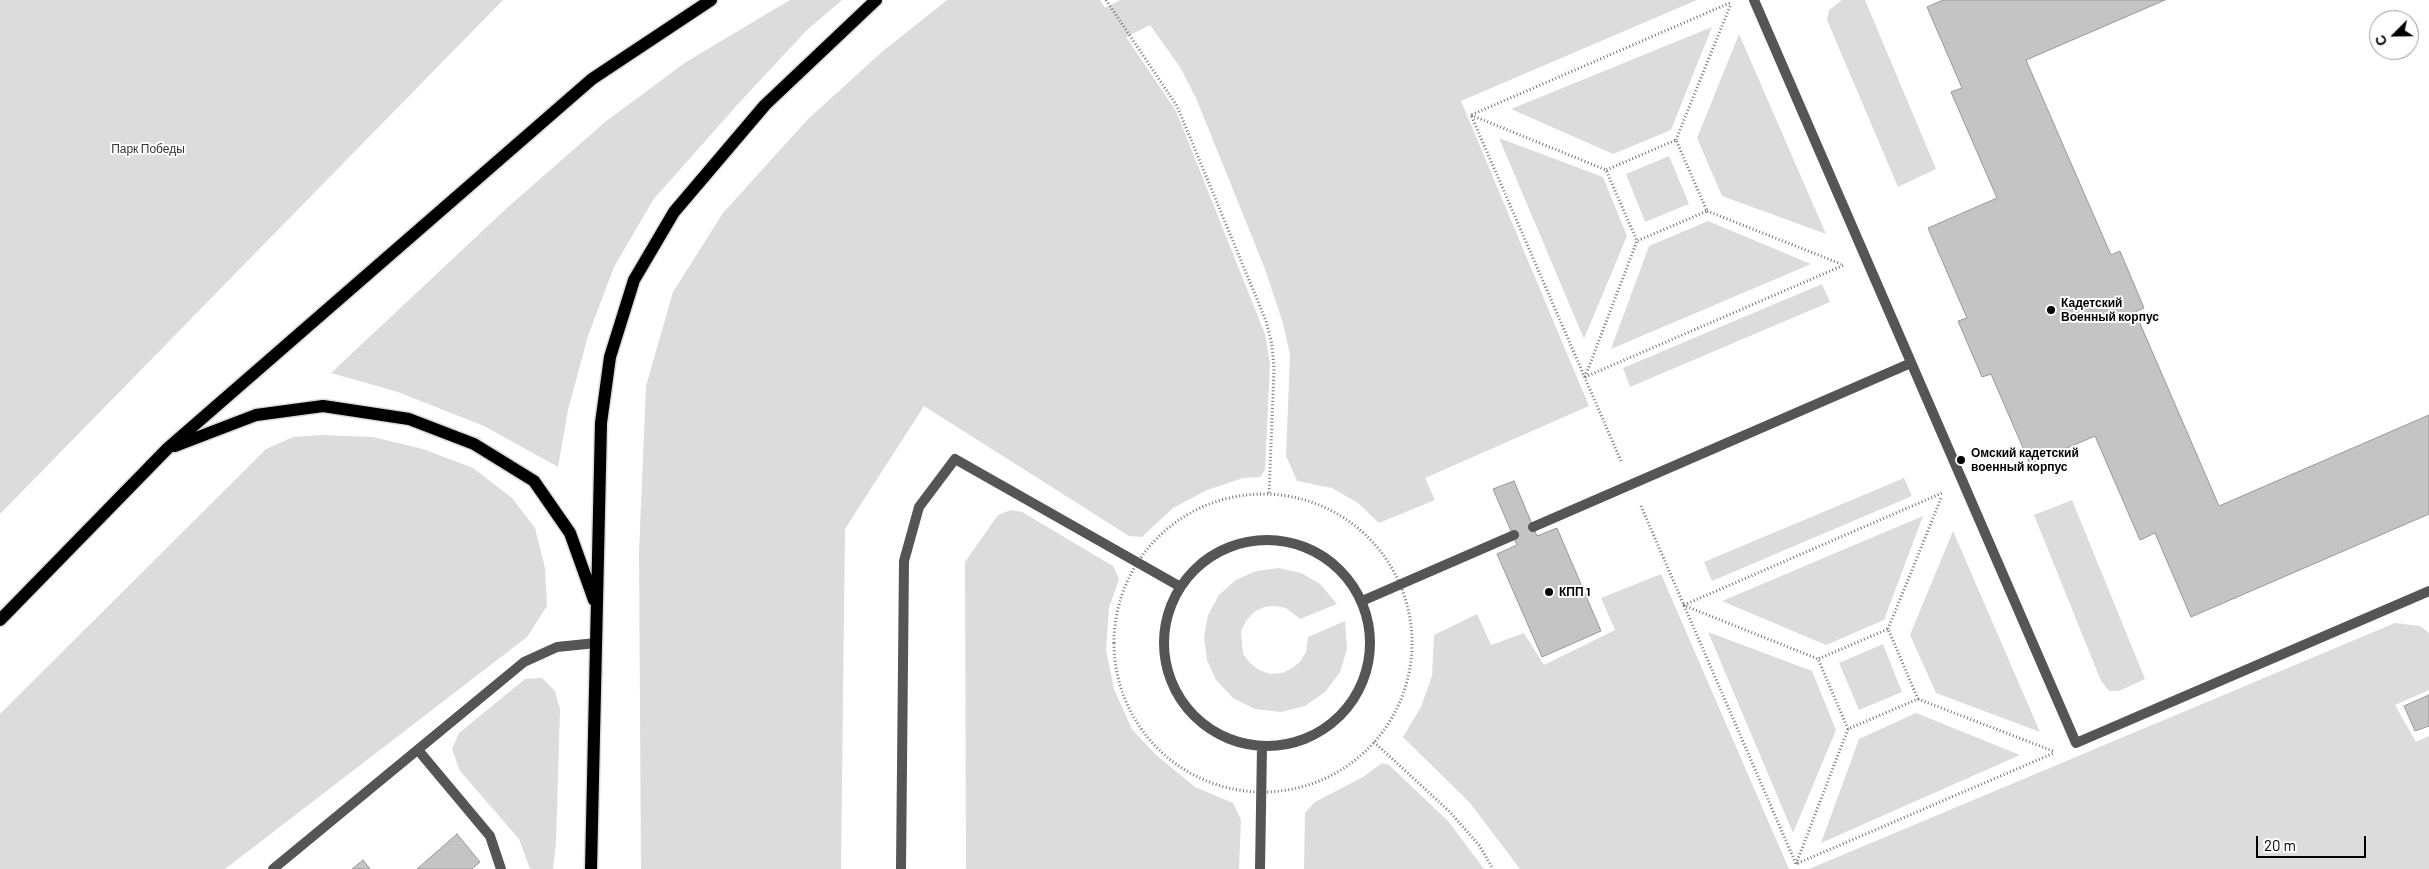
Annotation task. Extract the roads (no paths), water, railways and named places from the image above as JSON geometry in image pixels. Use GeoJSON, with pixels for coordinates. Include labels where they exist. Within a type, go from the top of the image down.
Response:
{"type":"FeatureCollection","features":[{"type":"Feature","properties":{"kind":"main road"},"geometry":{"type":"LineString","coordinates":[[0,620],[168,448],[592,79],[710,0]]}},
{"type":"Feature","properties":{"kind":"main road"},"geometry":{"type":"LineString","coordinates":[[591,869],[601,423],[610,358],[634,280],[674,212],[765,105],[876,0]]}},
{"type":"Feature","properties":{"kind":"main road"},"geometry":{"type":"LineString","coordinates":[[168,448],[256,416],[323,406],[409,419],[474,444],[534,481],[570,533],[596,606]]}},
{"type":"Feature","properties":{"kind":"lane"},"geometry":{"type":"LineString","coordinates":[[1754,0],[2076,743],[2429,590]]}},
{"type":"Feature","properties":{"kind":"lane"},"geometry":{"type":"LineString","coordinates":[[1533,526],[1911,363]]}},
{"type":"Feature","properties":{"kind":"lane"},"geometry":{"type":"LineString","coordinates":[[901,869],[904,561],[919,507],[955,459],[1179,586]]}},
{"type":"Feature","properties":{"kind":"lane"},"geometry":{"type":"LineString","coordinates":[[1362,601],[1514,535]]}},
{"type":"Feature","properties":{"kind":"lane"},"geometry":{"type":"LineString","coordinates":[[1259,539],[1275,540],[1290,542],[1320,554],[1345,574],[1362,601],[1370,630],[1370,660],[1360,689],[1343,714],[1319,733],[1292,744],[1262,747],[1231,741],[1204,726],[1182,704],[1168,676],[1163,646],[1166,615],[1179,586],[1200,562],[1227,546],[1259,539]]}},
{"type":"Feature","properties":{"kind":"lane"},"geometry":{"type":"LineString","coordinates":[[273,869],[524,662],[557,647],[596,643]]}},
{"type":"Feature","properties":{"kind":"lane"},"geometry":{"type":"LineString","coordinates":[[1260,869],[1262,747]]}},
{"type":"Feature","properties":{"kind":"lane"},"geometry":{"type":"LineString","coordinates":[[418,750],[490,836],[501,869]]}},
{"type":"Feature","properties":{"kind":"place","name":"Кадетский Военный корпус"},"geometry":{"type":"Point","coordinates":[2051,310]}},
{"type":"Feature","properties":{"kind":"place","name":"Омский кадетский военный корпус"},"geometry":{"type":"Point","coordinates":[1961,460]}},
{"type":"Feature","properties":{"kind":"place","name":"КПП 1"},"geometry":{"type":"Point","coordinates":[1549,592]}},
{"type":"Feature","properties":{"kind":"park label","name":"Парк Победы"},"geometry":{"type":"Point","coordinates":[148,149]}}]}
